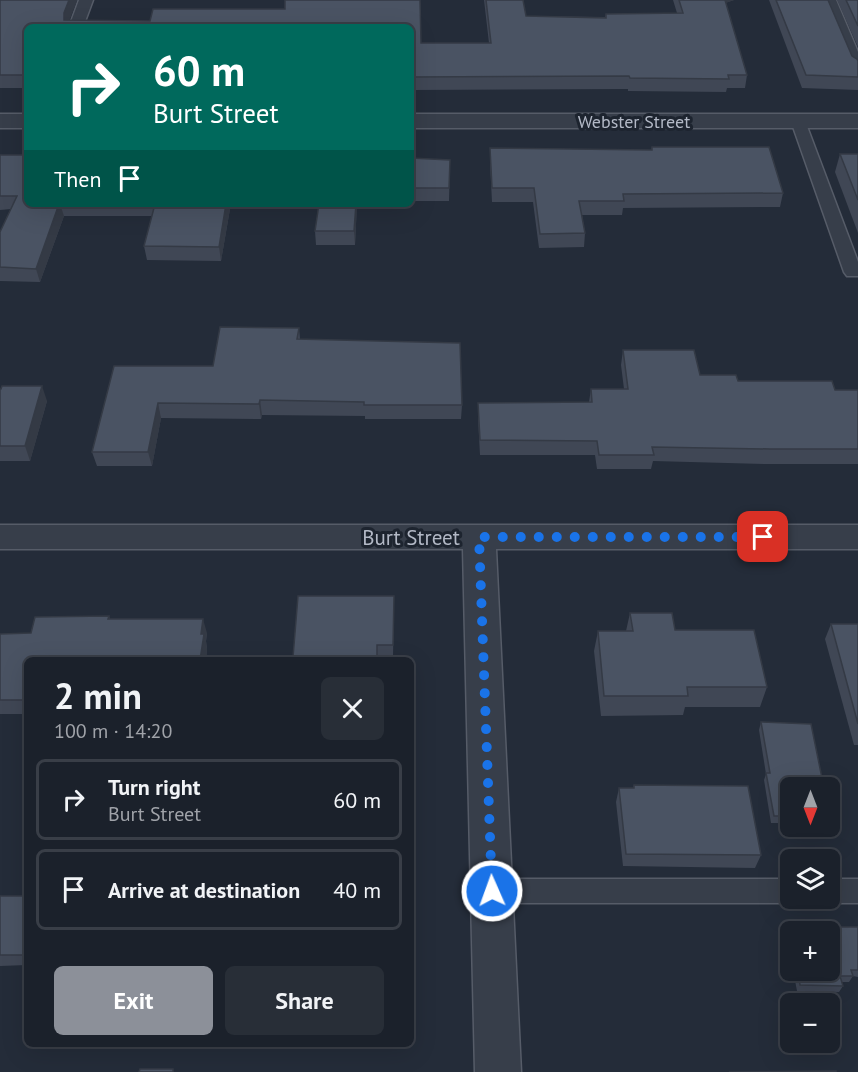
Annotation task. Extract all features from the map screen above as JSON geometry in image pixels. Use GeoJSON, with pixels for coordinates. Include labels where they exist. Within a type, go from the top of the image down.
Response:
{"type":"FeatureCollection","features":[{"type":"Feature","properties":{"kind":"street","name":"Webster Street"},"geometry":{"type":"LineString","coordinates":[[414,121],[858,121]]}},
{"type":"Feature","properties":{"kind":"street"},"geometry":{"type":"LineString","coordinates":[[0,122],[24,122]]}},
{"type":"Feature","properties":{"kind":"street","name":"Burt Street"},"geometry":{"type":"LineString","coordinates":[[0,537],[858,537]]}},
{"type":"Feature","properties":{"kind":"street"},"geometry":{"type":"LineString","coordinates":[[479,537],[498,1072]]}},
{"type":"Feature","properties":{"kind":"lane"},"geometry":{"type":"LineString","coordinates":[[77,24],[86,0]]}},
{"type":"Feature","properties":{"kind":"lane"},"geometry":{"type":"LineString","coordinates":[[829,0],[858,68]]}},
{"type":"Feature","properties":{"kind":"lane"},"geometry":{"type":"LineString","coordinates":[[798,121],[852,272]]}},
{"type":"Feature","properties":{"kind":"lane"},"geometry":{"type":"LineString","coordinates":[[492,891],[780,891]]}},
{"type":"Feature","properties":{"kind":"lane"},"geometry":{"type":"LineString","coordinates":[[840,891],[858,891]]}},
{"type":"Feature","properties":{"kind":"building"},"geometry":{"type":"Polygon","coordinates":[[[0,0],[69,0],[64,20],[150,21],[153,9],[285,9],[285,0],[420,0],[421,43],[491,43],[486,0],[523,0],[526,16],[606,18],[606,14],[683,13],[679,0],[725,0],[747,75],[728,75],[729,79],[630,78],[629,76],[414,77],[414,24],[24,24],[24,75],[0,75],[0,0]]]}},
{"type":"Feature","properties":{"kind":"building"},"geometry":{"type":"Polygon","coordinates":[[[776,0],[828,0],[852,56],[858,61],[858,77],[806,75],[776,0]]]}},
{"type":"Feature","properties":{"kind":"building"},"geometry":{"type":"Polygon","coordinates":[[[846,0],[858,0],[858,26],[846,0]]]}},
{"type":"Feature","properties":{"kind":"building"},"geometry":{"type":"Polygon","coordinates":[[[652,147],[769,147],[783,193],[623,194],[624,201],[579,201],[585,233],[540,234],[534,188],[492,188],[490,148],[652,150],[652,147]]]}},
{"type":"Feature","properties":{"kind":"building"},"geometry":{"type":"Polygon","coordinates":[[[840,154],[858,154],[858,200],[840,154]]]}},
{"type":"Feature","properties":{"kind":"building"},"geometry":{"type":"Polygon","coordinates":[[[0,155],[24,155],[24,207],[58,207],[36,269],[0,267],[0,232],[17,196],[0,196],[0,155]]]}},
{"type":"Feature","properties":{"kind":"building"},"geometry":{"type":"Polygon","coordinates":[[[414,158],[450,160],[449,188],[414,188],[414,158]]]}},
{"type":"Feature","properties":{"kind":"building"},"geometry":{"type":"Polygon","coordinates":[[[154,207],[226,207],[219,247],[144,246],[154,207]]]}},
{"type":"Feature","properties":{"kind":"building"},"geometry":{"type":"Polygon","coordinates":[[[319,207],[356,207],[354,231],[315,231],[319,207]]]}},
{"type":"Feature","properties":{"kind":"building"},"geometry":{"type":"Polygon","coordinates":[[[220,327],[299,328],[297,339],[460,343],[462,405],[364,405],[364,402],[260,400],[259,404],[158,403],[148,452],[92,452],[114,366],[213,366],[220,327]]]}},
{"type":"Feature","properties":{"kind":"building"},"geometry":{"type":"Polygon","coordinates":[[[623,350],[694,350],[700,375],[736,375],[738,381],[832,381],[835,390],[858,390],[858,449],[652,447],[654,455],[599,455],[597,441],[480,440],[478,403],[592,402],[591,389],[628,389],[623,350]]]}},
{"type":"Feature","properties":{"kind":"building"},"geometry":{"type":"Polygon","coordinates":[[[2,386],[42,386],[25,446],[0,446],[0,389],[2,386]]]}},
{"type":"Feature","properties":{"kind":"building"},"geometry":{"type":"Polygon","coordinates":[[[298,596],[394,596],[393,645],[377,645],[377,657],[293,657],[298,596]]]}},
{"type":"Feature","properties":{"kind":"building"},"geometry":{"type":"Polygon","coordinates":[[[630,613],[672,613],[675,630],[754,630],[767,687],[687,687],[688,696],[604,696],[598,631],[633,631],[630,613]]]}},
{"type":"Feature","properties":{"kind":"building"},"geometry":{"type":"Polygon","coordinates":[[[109,616],[108,619],[203,619],[201,634],[204,634],[200,657],[24,657],[24,700],[0,700],[0,634],[31,633],[35,617],[109,616]]]}},
{"type":"Feature","properties":{"kind":"building"},"geometry":{"type":"Polygon","coordinates":[[[831,624],[858,624],[858,724],[831,624]]]}},
{"type":"Feature","properties":{"kind":"building"},"geometry":{"type":"Polygon","coordinates":[[[761,722],[811,724],[822,777],[780,777],[780,816],[774,816],[766,773],[770,773],[761,722]]]}},
{"type":"Feature","properties":{"kind":"building"},"geometry":{"type":"Polygon","coordinates":[[[634,785],[748,786],[761,855],[626,854],[619,788],[634,788],[634,785]]]}},
{"type":"Feature","properties":{"kind":"building"},"geometry":{"type":"Polygon","coordinates":[[[0,896],[24,896],[24,955],[0,955],[0,896]]]}},
{"type":"Feature","properties":{"kind":"building"},"geometry":{"type":"Polygon","coordinates":[[[840,927],[858,927],[858,970],[851,970],[853,976],[840,976],[840,927]]]}},
{"type":"Feature","properties":{"kind":"building"},"geometry":{"type":"Polygon","coordinates":[[[840,976],[843,986],[800,985],[799,981],[840,981],[840,976]]]}},
{"type":"Feature","properties":{"kind":"building"},"geometry":{"type":"Polygon","coordinates":[[[140,1069],[173,1069],[173,1072],[139,1072],[140,1069]]]}},
{"type":"Feature","properties":{"kind":"building"},"geometry":{"type":"Polygon","coordinates":[[[836,1071],[836,1072],[729,1072],[836,1071]]]}},
{"type":"Feature","properties":{"kind":"route"},"geometry":{"type":"LineString","coordinates":[[492,891],[479,537],[763,537]]}}]}
